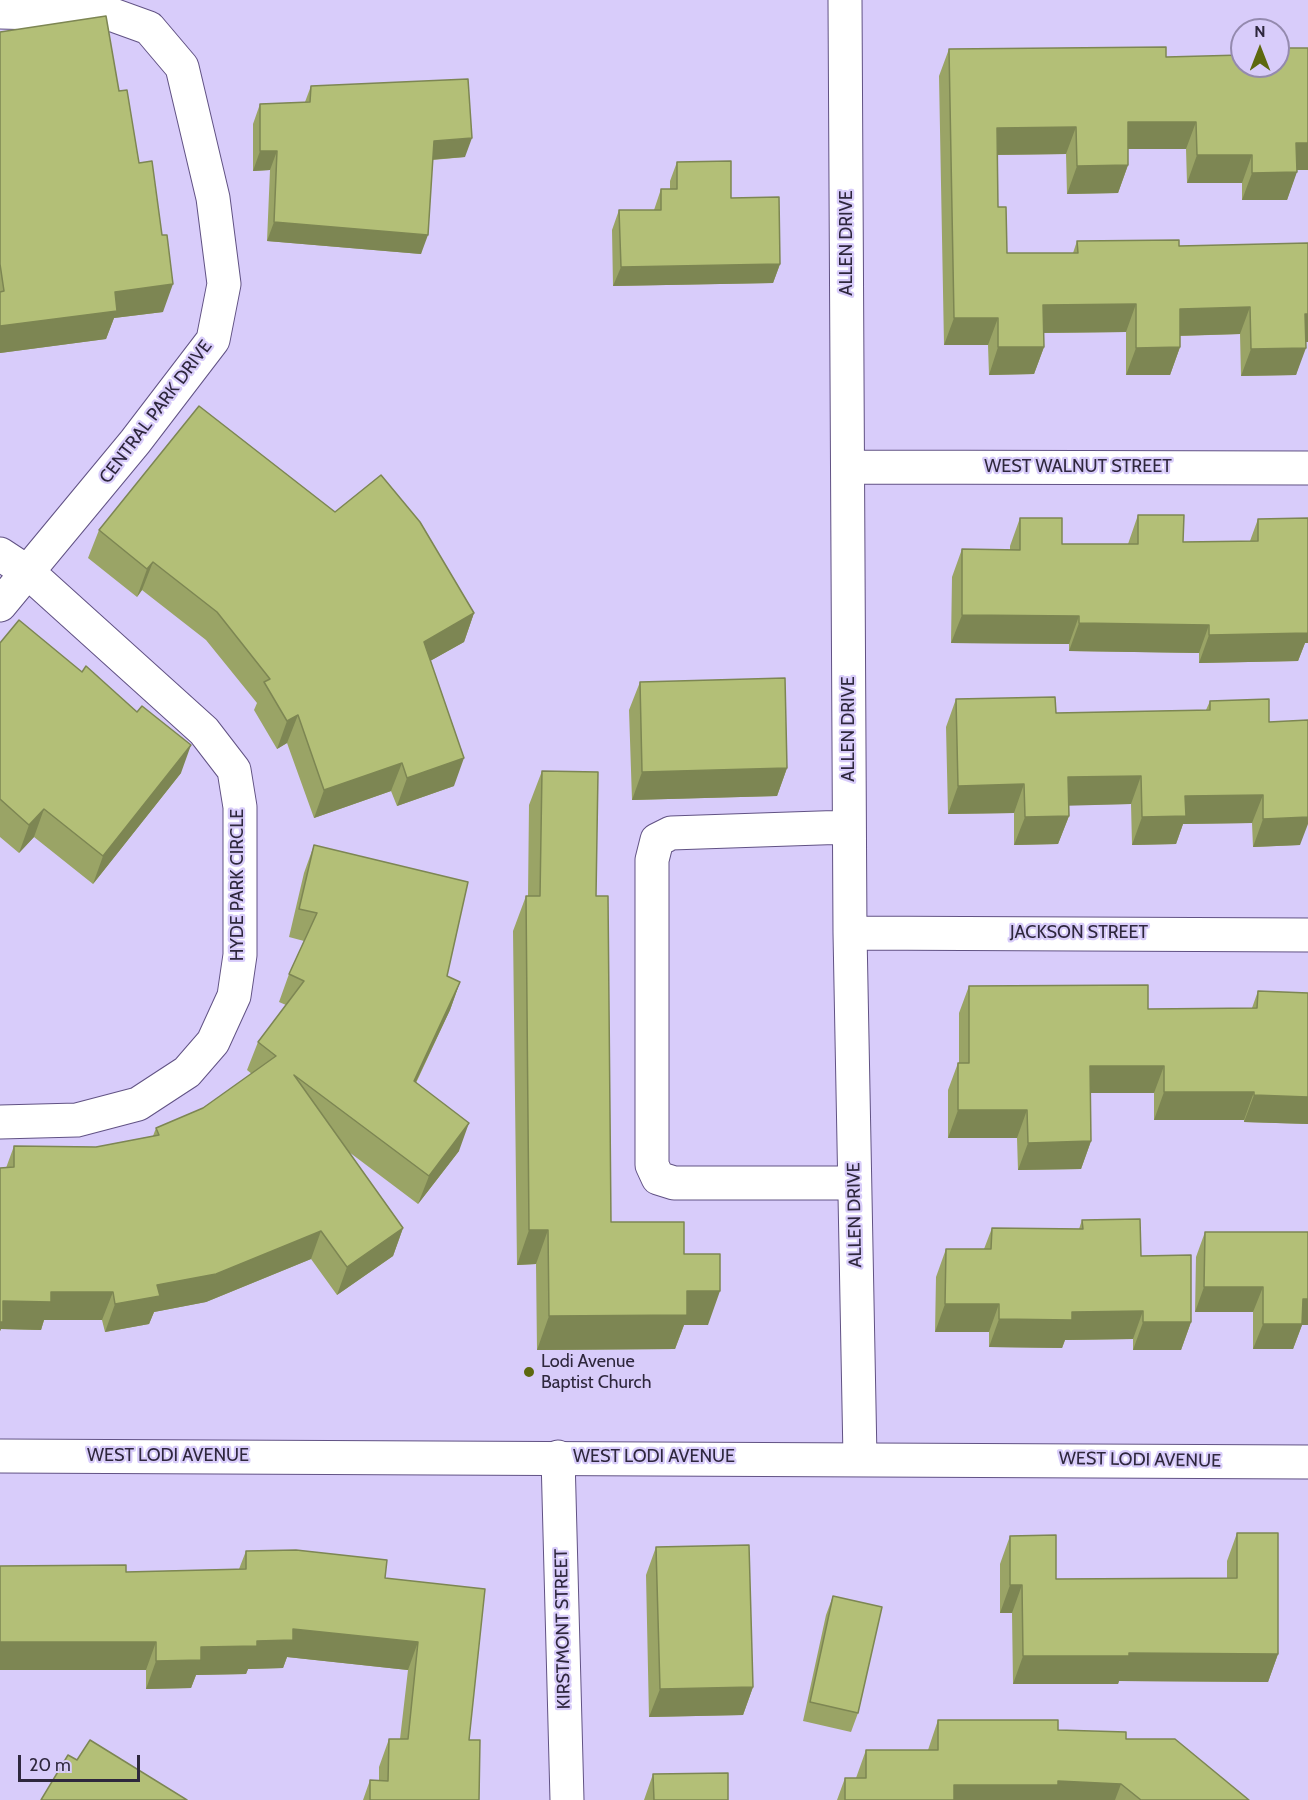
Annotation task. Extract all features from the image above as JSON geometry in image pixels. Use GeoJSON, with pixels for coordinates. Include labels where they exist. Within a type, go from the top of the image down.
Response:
{"type":"FeatureCollection","features":[{"type":"Feature","properties":{"kind":"street","name":"ALLEN DRIVE"},"geometry":{"type":"LineString","coordinates":[[845,0],[850,933],[860,1458]]}},
{"type":"Feature","properties":{"kind":"street","name":"CENTRAL PARK DRIVE"},"geometry":{"type":"LineString","coordinates":[[0,12],[113,15],[149,28],[182,67],[213,198],[224,284],[213,340],[29,573],[0,605]]}},
{"type":"Feature","properties":{"kind":"street","name":"WEST WALNUT STREET"},"geometry":{"type":"LineString","coordinates":[[849,467],[1308,468]]}},
{"type":"Feature","properties":{"kind":"street","name":"HYDE PARK CIRCLE"},"geometry":{"type":"LineString","coordinates":[[0,554],[29,573],[204,731],[234,770],[240,807],[240,955],[234,996],[213,1042],[187,1072],[138,1104],[77,1120],[0,1122]]}},
{"type":"Feature","properties":{"kind":"street"},"geometry":{"type":"LineString","coordinates":[[849,827],[671,833],[657,840],[652,860],[652,1165],[658,1178],[674,1183],[855,1183]]}},
{"type":"Feature","properties":{"kind":"street","name":"JACKSON STREET"},"geometry":{"type":"LineString","coordinates":[[850,933],[1308,935]]}},
{"type":"Feature","properties":{"kind":"street","name":"WEST LODI AVENUE"},"geometry":{"type":"LineString","coordinates":[[0,1456],[860,1458],[1308,1462]]}},
{"type":"Feature","properties":{"kind":"street","name":"KIRSTMONT STREET"},"geometry":{"type":"LineString","coordinates":[[558,1457],[567,1800]]}},
{"type":"Feature","properties":{"kind":"building"},"geometry":{"type":"Polygon","coordinates":[[[106,16],[119,91],[127,90],[139,163],[152,161],[162,235],[167,235],[173,284],[115,292],[117,311],[0,326],[0,292],[4,291],[0,264],[0,32],[106,16]]]}},
{"type":"Feature","properties":{"kind":"building"},"geometry":{"type":"Polygon","coordinates":[[[1166,47],[1166,57],[1230,55],[1230,78],[1290,78],[1290,48],[1308,48],[1308,143],[1296,143],[1297,172],[1252,173],[1252,155],[1197,155],[1196,122],[1128,122],[1128,165],[1077,166],[1076,127],[997,128],[998,207],[1006,207],[1007,253],[1078,253],[1077,241],[1179,240],[1179,246],[1308,243],[1306,348],[1251,349],[1250,307],[1180,309],[1180,347],[1136,348],[1136,304],[1043,305],[1044,347],[998,347],[998,318],[954,318],[949,49],[1166,47]]]}},
{"type":"Feature","properties":{"kind":"building"},"geometry":{"type":"Polygon","coordinates":[[[468,79],[472,138],[434,141],[428,235],[274,222],[277,151],[260,151],[260,104],[310,102],[311,86],[468,79]]]}},
{"type":"Feature","properties":{"kind":"building"},"geometry":{"type":"Polygon","coordinates":[[[731,161],[731,198],[779,197],[780,264],[621,267],[619,210],[661,210],[661,189],[677,189],[677,162],[731,161]]]}},
{"type":"Feature","properties":{"kind":"building"},"geometry":{"type":"Polygon","coordinates":[[[199,406],[335,512],[381,475],[420,522],[474,613],[424,642],[464,758],[407,778],[402,763],[324,790],[298,715],[287,721],[264,682],[270,679],[217,612],[153,562],[147,569],[99,530],[199,406]]]}},
{"type":"Feature","properties":{"kind":"building"},"geometry":{"type":"Polygon","coordinates":[[[1138,515],[1184,515],[1183,542],[1258,541],[1258,519],[1308,518],[1308,633],[1209,635],[1209,625],[1079,623],[1079,616],[962,615],[962,549],[1020,550],[1020,518],[1062,518],[1062,544],[1138,544],[1138,515]]]}},
{"type":"Feature","properties":{"kind":"building"},"geometry":{"type":"Polygon","coordinates":[[[19,620],[82,672],[86,666],[137,712],[142,706],[191,745],[103,856],[44,809],[29,825],[0,799],[0,643],[19,620]]]}},
{"type":"Feature","properties":{"kind":"building"},"geometry":{"type":"Polygon","coordinates":[[[785,678],[787,768],[642,772],[640,682],[785,678]]]}},
{"type":"Feature","properties":{"kind":"building"},"geometry":{"type":"Polygon","coordinates":[[[1055,697],[1056,713],[1210,710],[1210,701],[1269,699],[1269,722],[1308,720],[1308,817],[1263,819],[1263,795],[1185,796],[1186,816],[1142,817],[1141,776],[1068,777],[1069,816],[1025,817],[1024,784],[958,786],[956,699],[1055,697]]]}},
{"type":"Feature","properties":{"kind":"building"},"geometry":{"type":"Polygon","coordinates":[[[542,771],[598,772],[596,896],[608,896],[611,1222],[684,1222],[684,1254],[720,1254],[720,1291],[687,1291],[687,1315],[549,1316],[548,1230],[529,1230],[526,896],[540,896],[542,771]]]}},
{"type":"Feature","properties":{"kind":"building"},"geometry":{"type":"Polygon","coordinates":[[[314,845],[468,882],[447,976],[460,982],[414,1081],[469,1123],[429,1176],[294,1075],[403,1228],[347,1267],[321,1231],[216,1274],[157,1285],[160,1296],[115,1304],[113,1292],[51,1292],[51,1302],[3,1301],[3,1322],[0,1322],[0,1168],[14,1167],[14,1146],[96,1147],[159,1135],[156,1128],[203,1108],[276,1056],[258,1042],[304,981],[289,974],[317,913],[299,909],[314,845]]]}},
{"type":"Feature","properties":{"kind":"building"},"geometry":{"type":"Polygon","coordinates":[[[1148,985],[1148,1009],[1257,1008],[1258,991],[1308,993],[1308,1097],[1254,1095],[1254,1092],[1164,1092],[1164,1066],[1090,1066],[1091,1141],[1028,1143],[1027,1110],[958,1110],[958,1063],[969,1063],[969,986],[1148,985]]]}},
{"type":"Feature","properties":{"kind":"building"},"geometry":{"type":"Polygon","coordinates":[[[1140,1219],[1141,1256],[1191,1255],[1191,1322],[1143,1322],[1143,1311],[1072,1312],[1072,1320],[999,1319],[999,1304],[945,1304],[946,1249],[991,1249],[992,1228],[1083,1229],[1082,1220],[1140,1219]]]}},
{"type":"Feature","properties":{"kind":"building"},"geometry":{"type":"Polygon","coordinates":[[[1205,1232],[1308,1232],[1308,1299],[1303,1299],[1302,1324],[1263,1324],[1263,1287],[1204,1287],[1205,1232]]]}},
{"type":"Feature","properties":{"kind":"building"},"geometry":{"type":"Polygon","coordinates":[[[1237,1533],[1278,1533],[1278,1654],[1129,1653],[1129,1656],[1023,1656],[1022,1585],[1010,1585],[1010,1536],[1056,1535],[1056,1579],[1237,1578],[1237,1533]]]}},
{"type":"Feature","properties":{"kind":"building"},"geometry":{"type":"Polygon","coordinates":[[[749,1545],[753,1687],[660,1689],[656,1547],[749,1545]]]}},
{"type":"Feature","properties":{"kind":"building"},"geometry":{"type":"Polygon","coordinates":[[[296,1550],[387,1560],[385,1578],[485,1589],[469,1740],[480,1740],[479,1800],[370,1800],[370,1780],[388,1781],[389,1739],[408,1739],[418,1642],[293,1629],[293,1640],[257,1641],[257,1646],[201,1647],[201,1660],[156,1661],[156,1642],[0,1642],[0,1566],[126,1565],[126,1572],[246,1569],[246,1551],[296,1550]]]}},
{"type":"Feature","properties":{"kind":"building"},"geometry":{"type":"Polygon","coordinates":[[[833,1596],[882,1607],[858,1713],[810,1702],[833,1596]]]}},
{"type":"Feature","properties":{"kind":"building"},"geometry":{"type":"Polygon","coordinates":[[[938,1720],[1058,1720],[1058,1730],[1126,1732],[1126,1739],[1175,1739],[1249,1800],[1141,1800],[1121,1784],[1058,1781],[1058,1785],[954,1785],[954,1800],[845,1800],[845,1778],[866,1778],[866,1750],[938,1750],[938,1720]]]}},
{"type":"Feature","properties":{"kind":"building"},"geometry":{"type":"Polygon","coordinates":[[[90,1740],[187,1800],[41,1800],[68,1755],[77,1760],[90,1740]]]}},
{"type":"Feature","properties":{"kind":"building"},"geometry":{"type":"Polygon","coordinates":[[[728,1773],[728,1800],[654,1800],[653,1774],[728,1773]]]}},
{"type":"Feature","properties":{"kind":"place","name":"Lodi Avenue Baptist Church"},"geometry":{"type":"Point","coordinates":[529,1372]}}]}
